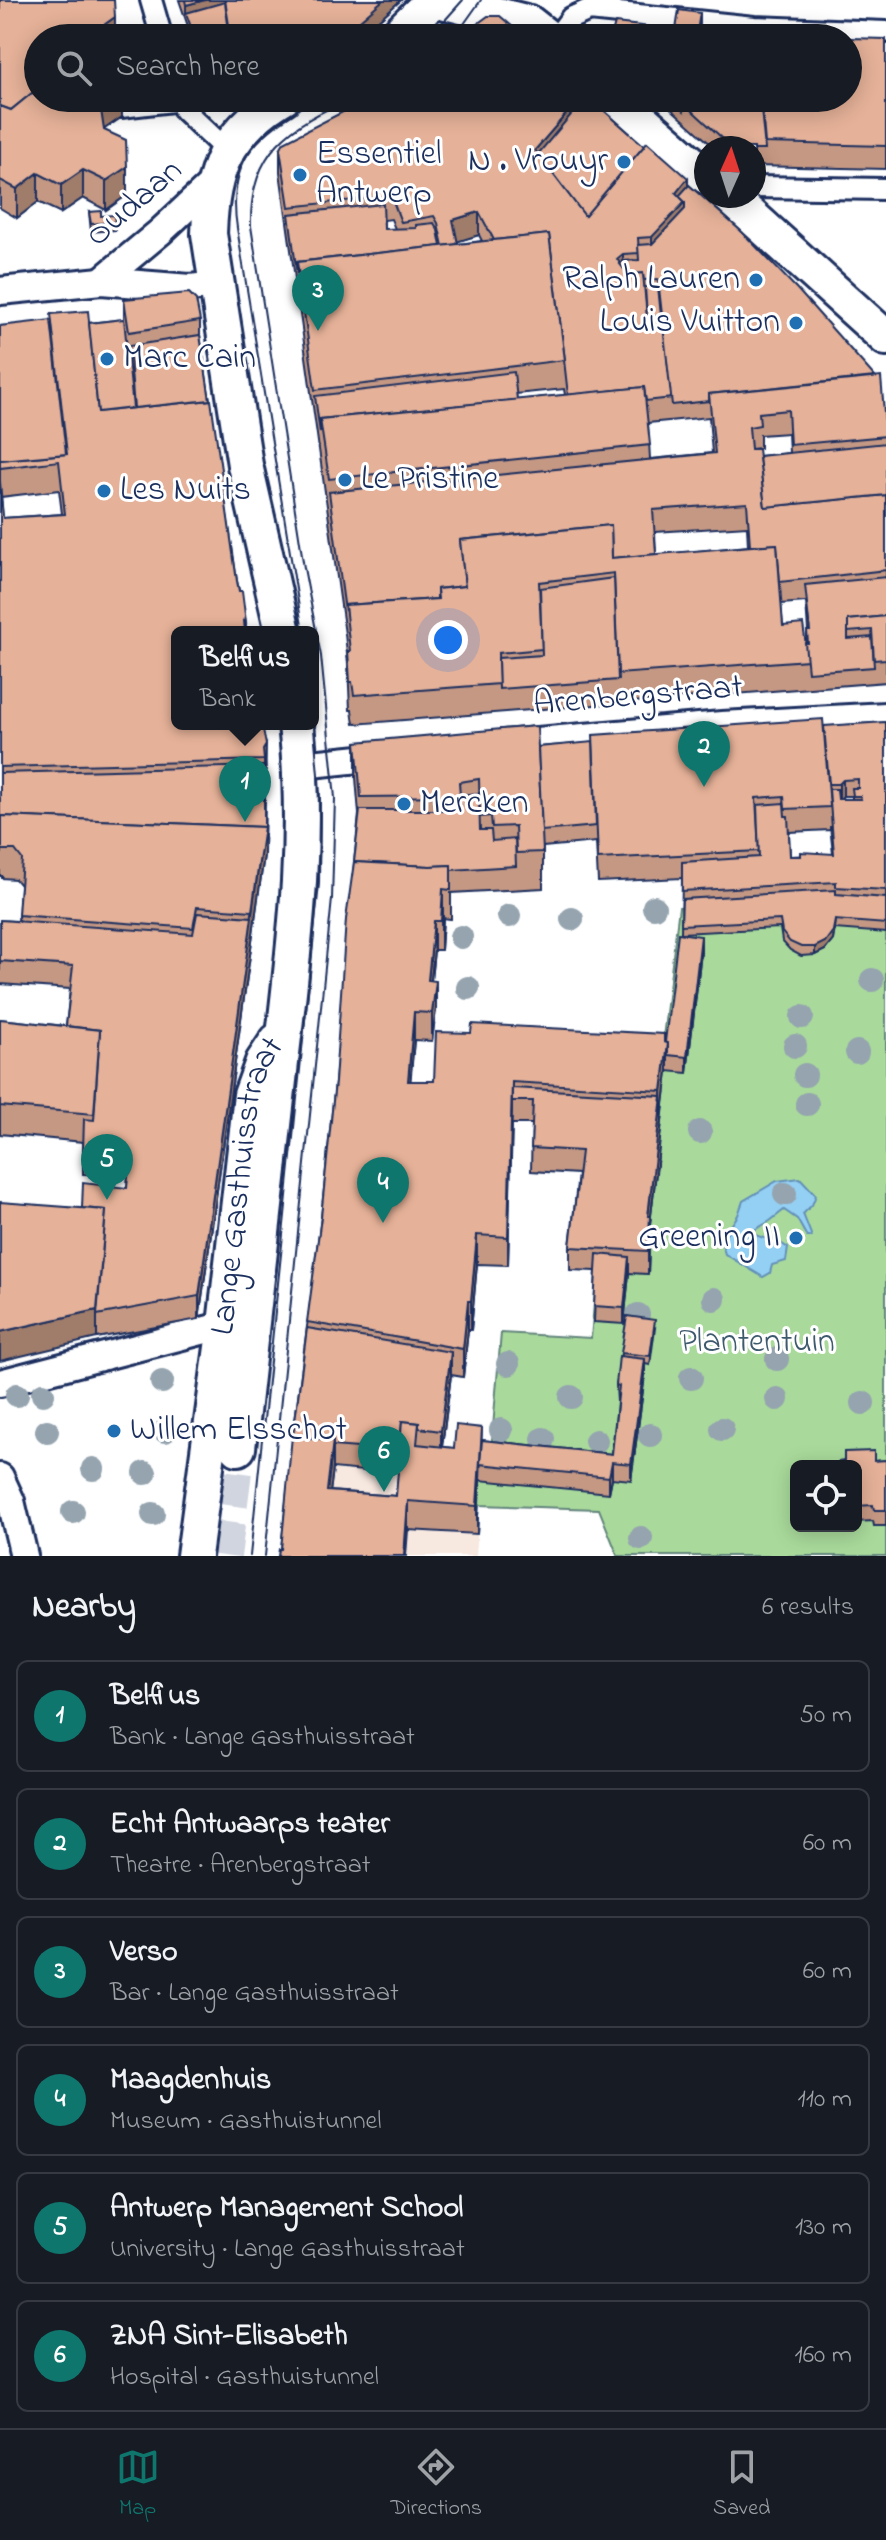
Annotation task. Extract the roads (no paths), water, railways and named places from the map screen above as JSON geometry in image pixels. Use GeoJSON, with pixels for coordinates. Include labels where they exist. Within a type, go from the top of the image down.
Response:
{"type":"FeatureCollection","features":[{"type":"Feature","properties":{"kind":"street"},"geometry":{"type":"LineString","coordinates":[[151,0],[158,24]]}},
{"type":"Feature","properties":{"kind":"street"},"geometry":{"type":"LineString","coordinates":[[409,24],[436,0],[535,24]]}},
{"type":"Feature","properties":{"kind":"street"},"geometry":{"type":"LineString","coordinates":[[544,24],[589,10],[725,24]]}},
{"type":"Feature","properties":{"kind":"street"},"geometry":{"type":"LineString","coordinates":[[862,31],[886,32]]}},
{"type":"Feature","properties":{"kind":"street"},"geometry":{"type":"LineString","coordinates":[[185,112],[221,165]]}},
{"type":"Feature","properties":{"kind":"street"},"geometry":{"type":"LineString","coordinates":[[263,112],[236,135],[221,165],[210,206],[209,234],[245,465],[282,626]]}},
{"type":"Feature","properties":{"kind":"street"},"geometry":{"type":"LineString","coordinates":[[633,112],[694,165]]}},
{"type":"Feature","properties":{"kind":"street","name":"Oudaan"},"geometry":{"type":"LineString","coordinates":[[101,281],[160,232],[221,165]]}},
{"type":"Feature","properties":{"kind":"street"},"geometry":{"type":"LineString","coordinates":[[766,187],[886,189]]}},
{"type":"Feature","properties":{"kind":"street"},"geometry":{"type":"LineString","coordinates":[[742,208],[886,338]]}},
{"type":"Feature","properties":{"kind":"street","name":"Oudaan"},"geometry":{"type":"LineString","coordinates":[[0,291],[101,281],[190,288],[218,285]]}},
{"type":"Feature","properties":{"kind":"street","name":"Arenbergstraat"},"geometry":{"type":"LineString","coordinates":[[484,746],[722,725],[886,716]]}},
{"type":"Feature","properties":{"kind":"street","name":"Lange Gasthuisstraat"},"geometry":{"type":"LineString","coordinates":[[194,1556],[225,1325],[251,1095],[263,1062],[284,1031],[297,930],[301,868],[301,765],[297,730]]}},
{"type":"Feature","properties":{"kind":"street"},"geometry":{"type":"LineString","coordinates":[[301,765],[408,754]]}},
{"type":"Feature","properties":{"kind":"street"},"geometry":{"type":"LineString","coordinates":[[238,1448],[284,1031]]}},
{"type":"Feature","properties":{"kind":"street"},"geometry":{"type":"LineString","coordinates":[[0,1383],[225,1325]]}},
{"type":"Feature","properties":{"kind":"street"},"geometry":{"type":"LineString","coordinates":[[0,1477],[11,1501],[24,1556]]}},
{"type":"Feature","properties":{"kind":"water"},"geometry":{"type":"Polygon","coordinates":[[[800,1178],[816,1195],[803,1214],[812,1237],[807,1237],[797,1219],[784,1210],[751,1232],[788,1248],[786,1261],[772,1265],[770,1273],[763,1277],[725,1254],[722,1244],[725,1235],[743,1201],[777,1181],[800,1178]]]}},
{"type":"Feature","properties":{"kind":"tunnel"},"geometry":{"type":"LineString","coordinates":[[224,1556],[238,1448]]}},
{"type":"Feature","properties":{"kind":"tram line"},"geometry":{"type":"LineString","coordinates":[[442,24],[463,0]]}},
{"type":"Feature","properties":{"kind":"tram line"},"geometry":{"type":"LineString","coordinates":[[464,24],[481,0]]}},
{"type":"Feature","properties":{"kind":"tram line"},"geometry":{"type":"LineString","coordinates":[[293,112],[252,147],[237,182],[235,204],[302,626]]}},
{"type":"Feature","properties":{"kind":"tram line"},"geometry":{"type":"LineString","coordinates":[[315,626],[251,226],[252,200],[257,178],[266,160],[293,130],[323,112]]}},
{"type":"Feature","properties":{"kind":"tram line"},"geometry":{"type":"LineString","coordinates":[[265,1556],[332,899],[335,798],[319,646]]}},
{"type":"Feature","properties":{"kind":"tram line"},"geometry":{"type":"LineString","coordinates":[[250,1556],[319,884],[320,797],[314,730]]}},
{"type":"Feature","properties":{"kind":"place","name":"N . Vrouyr"},"geometry":{"type":"Point","coordinates":[624,162]}},
{"type":"Feature","properties":{"kind":"place","name":"Essentiel Antwerp"},"geometry":{"type":"Point","coordinates":[300,175]}},
{"type":"Feature","properties":{"kind":"place","name":"Ralph Lauren"},"geometry":{"type":"Point","coordinates":[756,280]}},
{"type":"Feature","properties":{"kind":"place","name":"Louis Vuitton"},"geometry":{"type":"Point","coordinates":[796,323]}},
{"type":"Feature","properties":{"kind":"place","name":"Verso"},"geometry":{"type":"Point","coordinates":[318,331]}},
{"type":"Feature","properties":{"kind":"place","name":"Marc Cain"},"geometry":{"type":"Point","coordinates":[107,359]}},
{"type":"Feature","properties":{"kind":"place","name":"Le Pristine"},"geometry":{"type":"Point","coordinates":[345,480]}},
{"type":"Feature","properties":{"kind":"place","name":"Les Nuits"},"geometry":{"type":"Point","coordinates":[104,491]}},
{"type":"Feature","properties":{"kind":"place","name":"Echt Antwaarps teater"},"geometry":{"type":"Point","coordinates":[704,787]}},
{"type":"Feature","properties":{"kind":"place","name":"Mercken"},"geometry":{"type":"Point","coordinates":[404,804]}},
{"type":"Feature","properties":{"kind":"place","name":"Belfius"},"geometry":{"type":"Point","coordinates":[245,822]}},
{"type":"Feature","properties":{"kind":"place","name":"Antwerp Management School"},"geometry":{"type":"Point","coordinates":[107,1200]}},
{"type":"Feature","properties":{"kind":"place","name":"Maagdenhuis"},"geometry":{"type":"Point","coordinates":[383,1223]}},
{"type":"Feature","properties":{"kind":"place","name":"Greening II"},"geometry":{"type":"Point","coordinates":[796,1238]}},
{"type":"Feature","properties":{"kind":"place","name":"Willem Elsschot"},"geometry":{"type":"Point","coordinates":[114,1431]}},
{"type":"Feature","properties":{"kind":"place","name":"ZNA Sint-Elisabeth"},"geometry":{"type":"Point","coordinates":[384,1492]}},
{"type":"Feature","properties":{"kind":"park label","name":"Plantentuin"},"geometry":{"type":"Point","coordinates":[757,1343]}}]}
